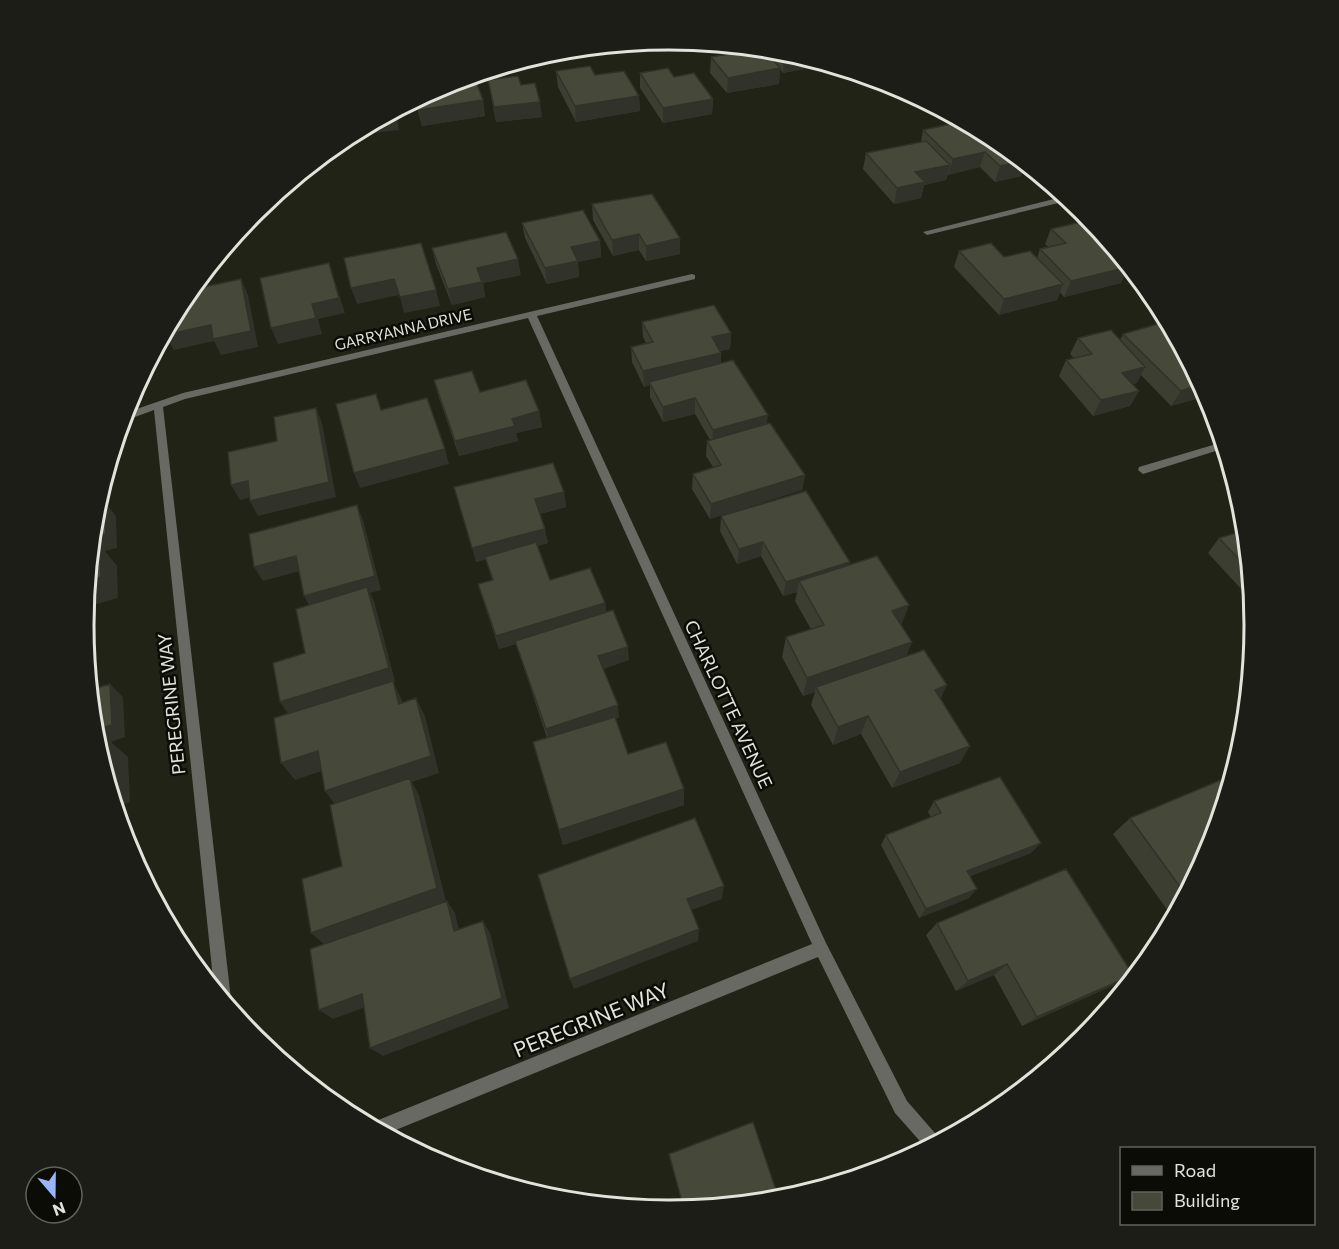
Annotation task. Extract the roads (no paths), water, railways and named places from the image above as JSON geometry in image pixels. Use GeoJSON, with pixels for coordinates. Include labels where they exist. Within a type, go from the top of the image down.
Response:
{"type":"FeatureCollection","features":[{"type":"Feature","properties":{"kind":"street"},"geometry":{"type":"LineString","coordinates":[[927,232],[1058,201]]}},
{"type":"Feature","properties":{"kind":"street","name":"GARRYANNA DRIVE"},"geometry":{"type":"LineString","coordinates":[[135,413],[158,404],[692,277]]}},
{"type":"Feature","properties":{"kind":"street","name":"CHARLOTTE AVENUE"},"geometry":{"type":"LineString","coordinates":[[531,314],[821,948],[901,1107],[928,1138]]}},
{"type":"Feature","properties":{"kind":"street","name":"PEREGRINE WAY"},"geometry":{"type":"LineString","coordinates":[[158,404],[222,985]]}},
{"type":"Feature","properties":{"kind":"street"},"geometry":{"type":"LineString","coordinates":[[1143,471],[1216,447]]}},
{"type":"Feature","properties":{"kind":"street","name":"PEREGRINE WAY"},"geometry":{"type":"LineString","coordinates":[[387,1125],[821,948]]}}]}
